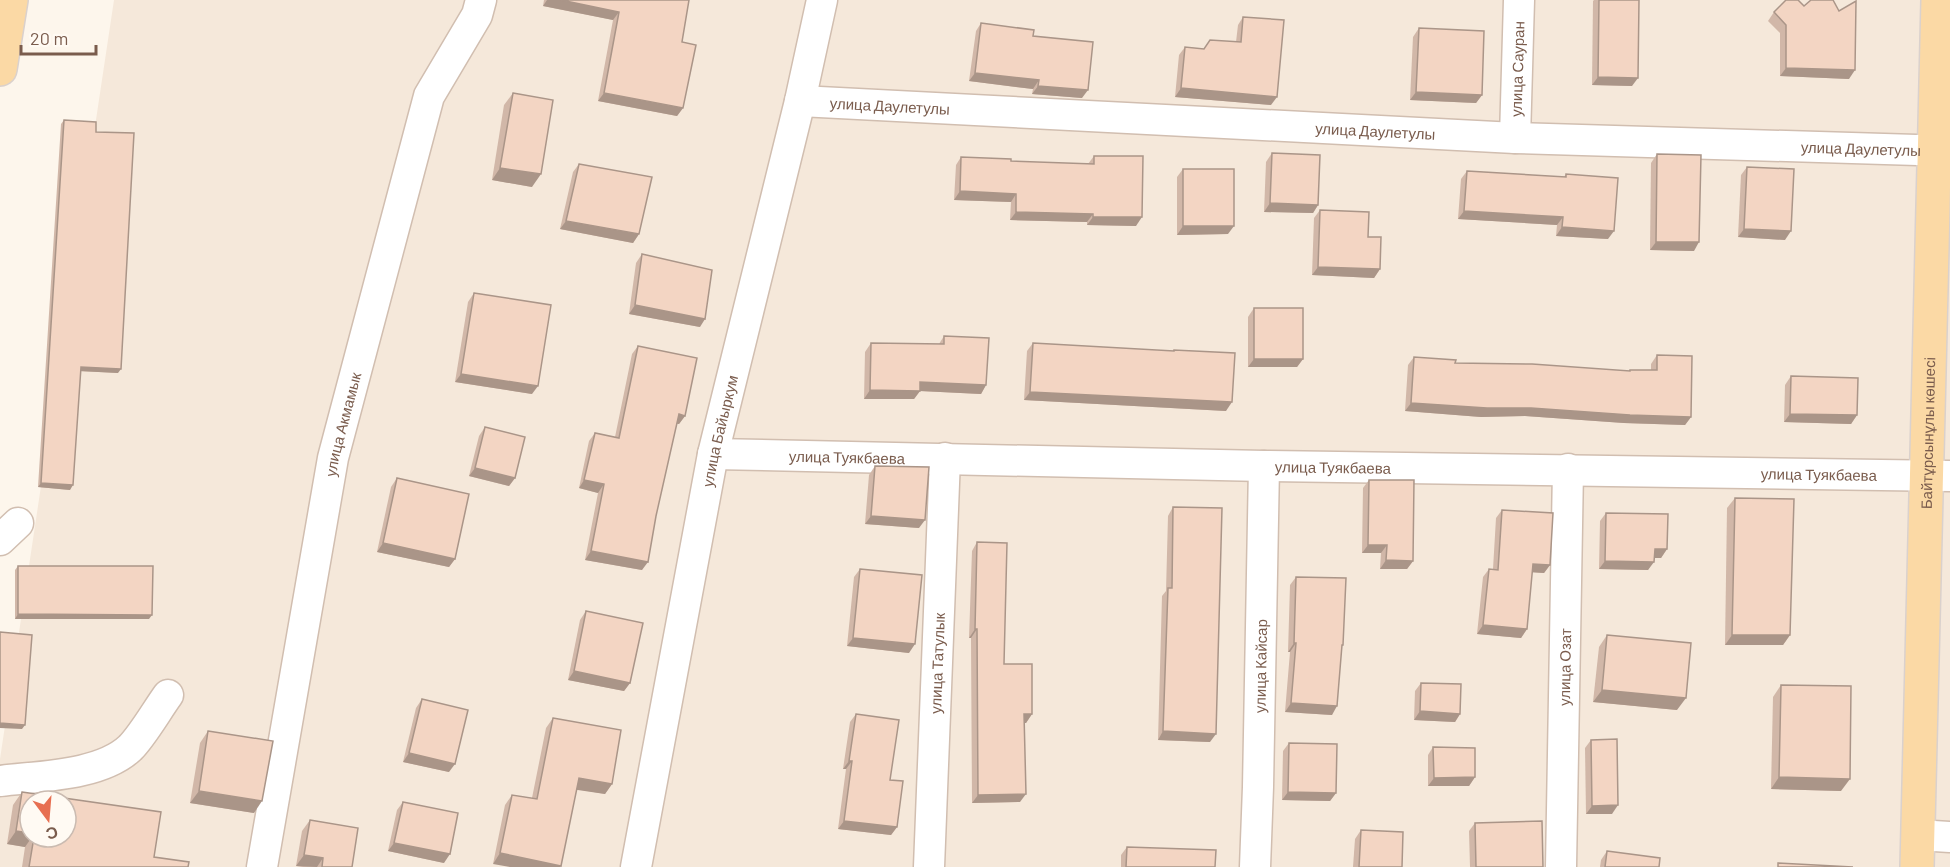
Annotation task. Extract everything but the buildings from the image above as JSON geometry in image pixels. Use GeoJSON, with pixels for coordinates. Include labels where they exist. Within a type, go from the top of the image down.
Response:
{"type":"FeatureCollection","features":[{"type":"Feature","properties":{"kind":"main road"},"geometry":{"type":"LineString","coordinates":[[0,69],[11,0]]}},
{"type":"Feature","properties":{"kind":"main road","name":"Байтұрсынұлы көшесі"},"geometry":{"type":"LineString","coordinates":[[1917,851],[1938,476],[1942,151],[1938,0]]}},
{"type":"Feature","properties":{"kind":"street","name":"улица Акмамык"},"geometry":{"type":"LineString","coordinates":[[262,867],[333,458],[429,96],[477,15],[481,0]]}},
{"type":"Feature","properties":{"kind":"street","name":"улица Байыркум"},"geometry":{"type":"LineString","coordinates":[[636,867],[713,454],[800,102],[822,0]]}},
{"type":"Feature","properties":{"kind":"street","name":"улица Сауран"},"geometry":{"type":"LineString","coordinates":[[1515,138],[1519,0]]}},
{"type":"Feature","properties":{"kind":"street","name":"улица Даулетулы"},"geometry":{"type":"LineString","coordinates":[[800,102],[1515,138],[1942,151]]}},
{"type":"Feature","properties":{"kind":"street","name":"улица Туякбаева"},"geometry":{"type":"LineString","coordinates":[[713,454],[1264,466],[1938,476]]}},
{"type":"Feature","properties":{"kind":"street","name":"улица Татулык"},"geometry":{"type":"LineString","coordinates":[[929,867],[945,458]]}},
{"type":"Feature","properties":{"kind":"street","name":"улица Кайсар"},"geometry":{"type":"LineString","coordinates":[[1254,867],[1264,466]]}},
{"type":"Feature","properties":{"kind":"street","name":"улица Озат"},"geometry":{"type":"LineString","coordinates":[[1561,867],[1568,470]]}},
{"type":"Feature","properties":{"kind":"street"},"geometry":{"type":"LineString","coordinates":[[0,781],[76,771],[113,759],[130,747],[168,695]]}},
{"type":"Feature","properties":{"kind":"street"},"geometry":{"type":"LineString","coordinates":[[1917,851],[1950,837]]}},
{"type":"Feature","properties":{"kind":"shaded area"},"geometry":{"type":"Polygon","coordinates":[[[114,0],[1950,0],[1950,867],[0,867],[0,759],[114,0]]]}}]}
